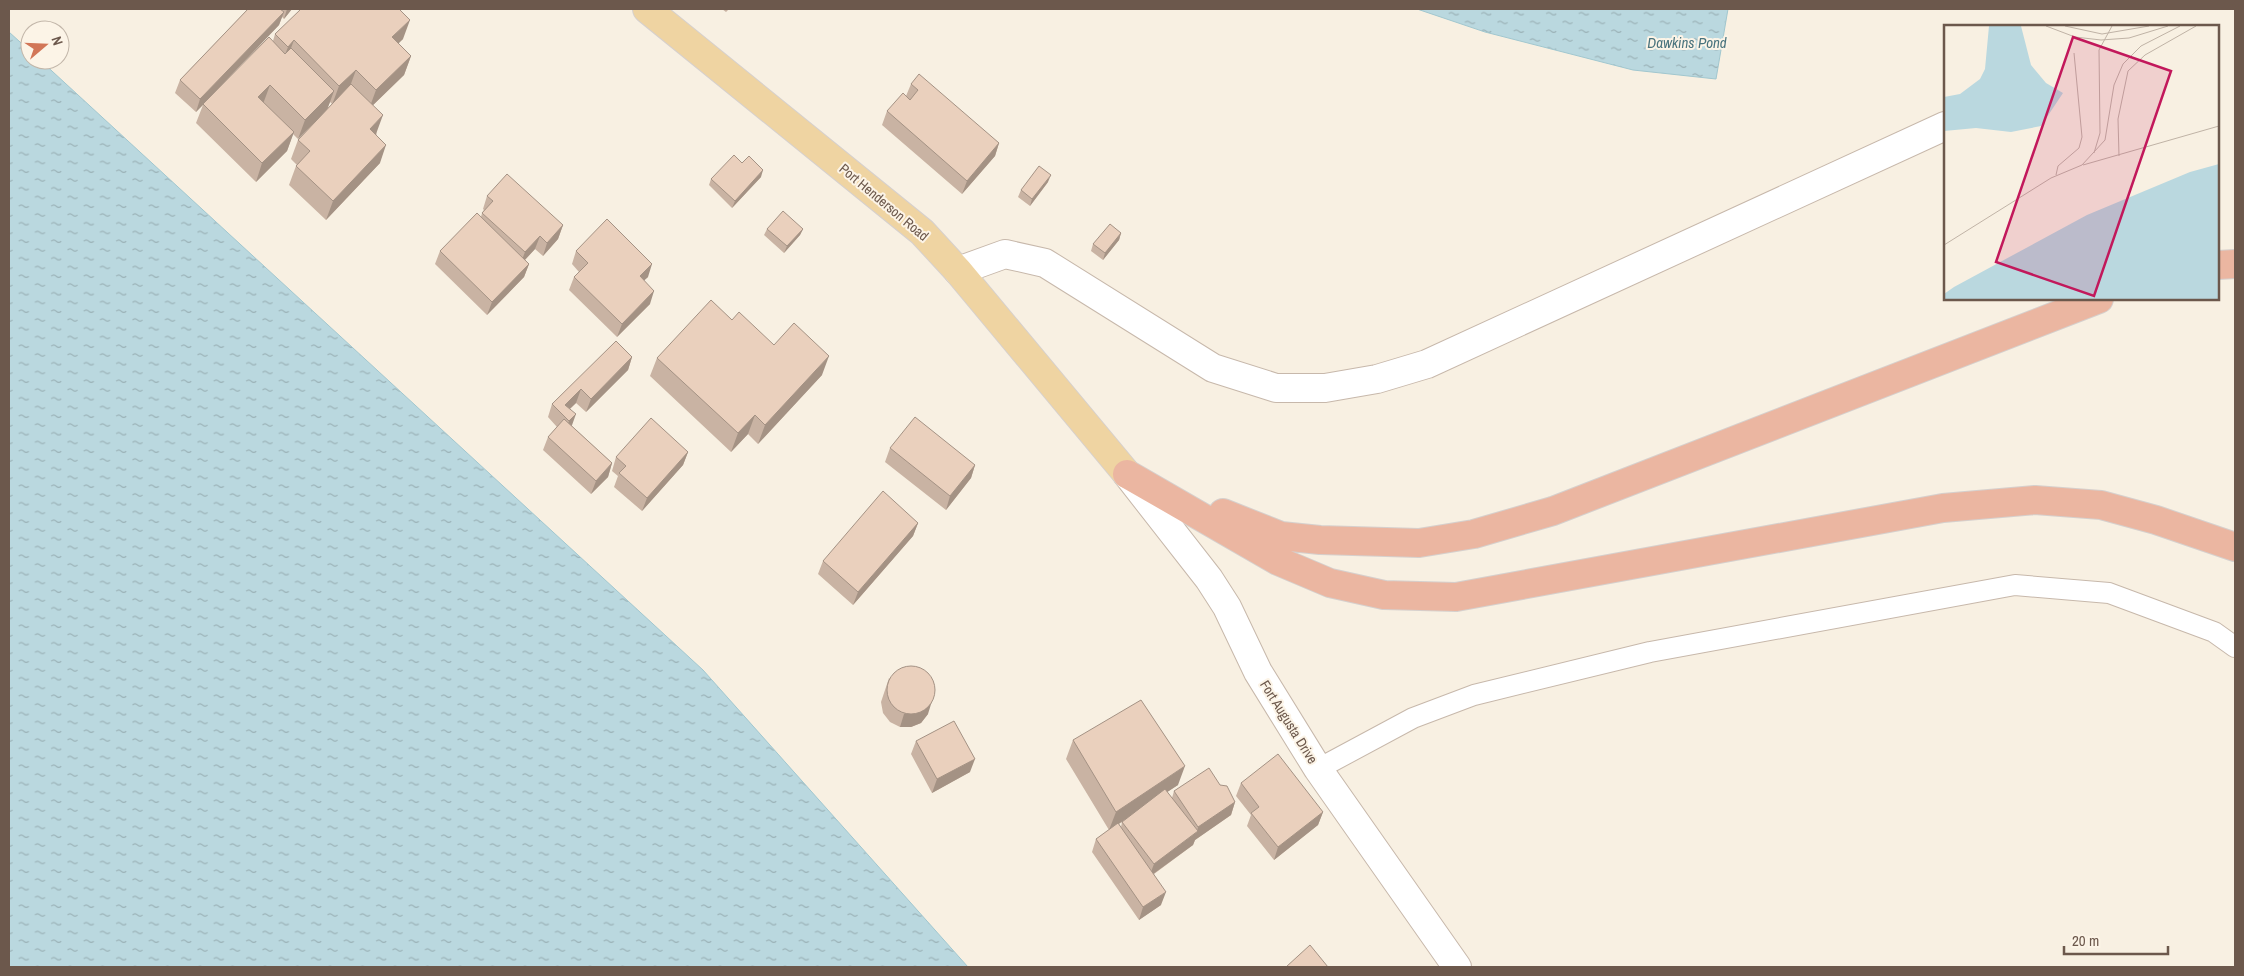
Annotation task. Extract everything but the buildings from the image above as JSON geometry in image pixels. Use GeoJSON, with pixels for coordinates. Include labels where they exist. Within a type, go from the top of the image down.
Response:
{"type":"FeatureCollection","features":[{"type":"Feature","properties":{"kind":"highway"},"geometry":{"type":"LineString","coordinates":[[2219,265],[2235,264]]}},
{"type":"Feature","properties":{"kind":"highway"},"geometry":{"type":"LineString","coordinates":[[1127,474],[1281,536],[1320,540],[1419,543],[1474,534],[1553,511],[2096,300]]}},
{"type":"Feature","properties":{"kind":"highway"},"geometry":{"type":"LineString","coordinates":[[1127,474],[1278,560],[1330,583],[1384,595],[1456,597],[1943,508],[2035,500],[2101,505],[2156,520],[2235,547]]}},
{"type":"Feature","properties":{"kind":"main road","name":"Port Henderson Road"},"geometry":{"type":"LineString","coordinates":[[647,9],[922,232],[958,271],[1127,474]]}},
{"type":"Feature","properties":{"kind":"street"},"geometry":{"type":"LineString","coordinates":[[958,271],[1005,254],[1045,263],[1213,368],[1276,388],[1325,388],[1377,378],[1427,364],[1944,126]]}},
{"type":"Feature","properties":{"kind":"street","name":"Fort Augusta Drive"},"geometry":{"type":"LineString","coordinates":[[1127,474],[1209,579],[1227,607],[1258,672],[1318,769],[1457,967]]}},
{"type":"Feature","properties":{"kind":"lane"},"geometry":{"type":"LineString","coordinates":[[1318,769],[1413,718],[1474,695],[1650,652],[2015,585],[2109,593],[2214,632],[2235,647]]}},
{"type":"Feature","properties":{"kind":"water","name":"Dawkins Pond"},"geometry":{"type":"Polygon","coordinates":[[[1417,9],[1728,9],[1716,79],[1633,70],[1485,32],[1417,9]]]}},
{"type":"Feature","properties":{"kind":"water"},"geometry":{"type":"Polygon","coordinates":[[[9,32],[20,42],[20,70],[51,70],[703,670],[968,967],[9,967],[9,32]]]}}]}
